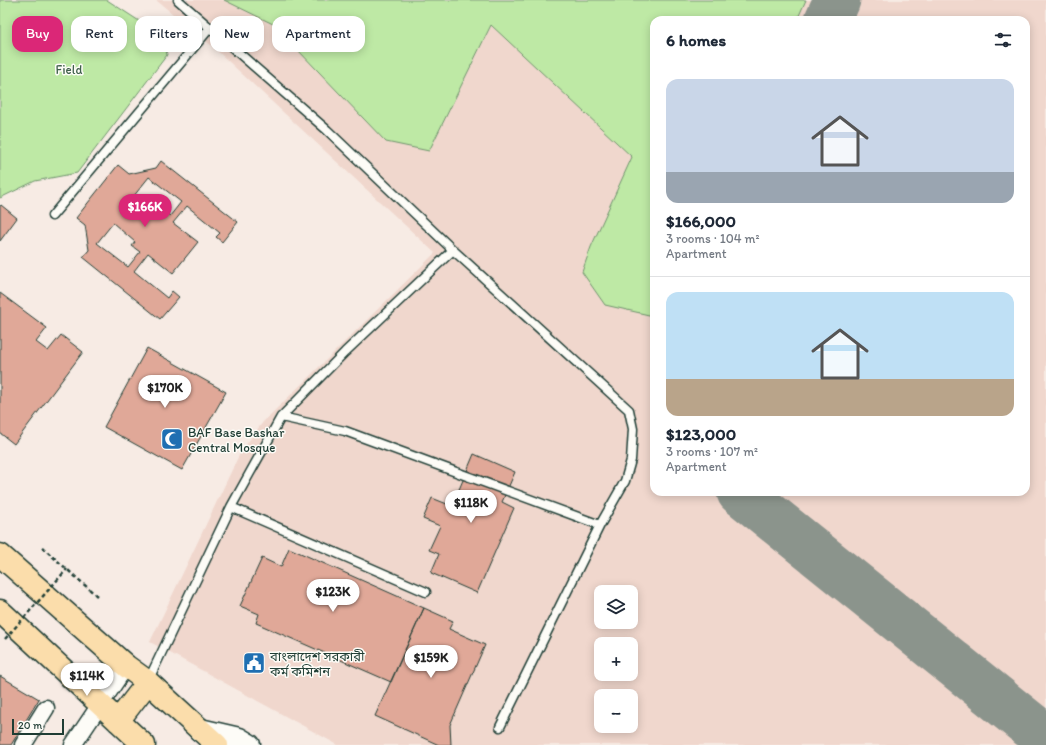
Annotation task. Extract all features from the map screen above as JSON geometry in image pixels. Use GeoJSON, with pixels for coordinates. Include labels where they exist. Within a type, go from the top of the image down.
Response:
{"type":"FeatureCollection","features":[{"type":"Feature","properties":{"kind":"highway"},"geometry":{"type":"LineString","coordinates":[[0,555],[126,666],[148,682],[217,745]]}},
{"type":"Feature","properties":{"kind":"highway"},"geometry":{"type":"LineString","coordinates":[[0,611],[144,745]]}},
{"type":"Feature","properties":{"kind":"highway"},"geometry":{"type":"LineString","coordinates":[[118,721],[148,682]]}},
{"type":"Feature","properties":{"kind":"main road"},"geometry":{"type":"LineString","coordinates":[[200,730],[239,739],[249,745]]}},
{"type":"Feature","properties":{"kind":"street"},"geometry":{"type":"LineString","coordinates":[[73,745],[99,704],[126,666]]}},
{"type":"Feature","properties":{"kind":"street"},"geometry":{"type":"LineString","coordinates":[[23,745],[46,708]]}},
{"type":"Feature","properties":{"kind":"lane"},"geometry":{"type":"LineString","coordinates":[[52,216],[210,28],[178,0]]}},
{"type":"Feature","properties":{"kind":"lane"},"geometry":{"type":"LineString","coordinates":[[238,52],[327,130],[453,250],[629,410],[633,429],[631,460],[625,481],[600,525],[500,727]]}},
{"type":"Feature","properties":{"kind":"lane"},"geometry":{"type":"LineString","coordinates":[[148,682],[231,507],[281,416],[345,352],[453,250]]}},
{"type":"Feature","properties":{"kind":"lane"},"geometry":{"type":"LineString","coordinates":[[281,416],[345,431],[600,525]]}},
{"type":"Feature","properties":{"kind":"lane"},"geometry":{"type":"LineString","coordinates":[[231,507],[426,592]]}},
{"type":"Feature","properties":{"kind":"path"},"geometry":{"type":"LineString","coordinates":[[42,547],[97,596]]}},
{"type":"Feature","properties":{"kind":"path"},"geometry":{"type":"LineString","coordinates":[[5,639],[67,569]]}},
{"type":"Feature","properties":{"kind":"shaded area"},"geometry":{"type":"Polygon","coordinates":[[[156,0],[1046,0],[1046,745],[338,745],[150,642],[241,451],[263,422],[435,253],[218,52],[264,52],[264,16],[210,16],[210,45],[202,38],[202,16],[175,16],[156,0]]]}},
{"type":"Feature","properties":{"kind":"green space","name":"Field"},"geometry":{"type":"Polygon","coordinates":[[[0,0],[107,0],[135,18],[135,52],[167,52],[167,55],[77,173],[35,181],[0,198],[0,0]]]}},
{"type":"Feature","properties":{"kind":"green space"},"geometry":{"type":"Polygon","coordinates":[[[224,0],[806,0],[799,16],[650,16],[649,315],[605,305],[582,272],[591,247],[632,157],[491,25],[429,151],[386,142],[300,52],[365,52],[365,16],[272,16],[272,24],[264,20],[264,16],[257,16],[224,0]]]}},
{"type":"Feature","properties":{"kind":"building"},"geometry":{"type":"Polygon","coordinates":[[[161,161],[238,222],[222,242],[216,237],[220,233],[187,206],[173,223],[198,242],[173,273],[148,253],[134,271],[167,298],[172,291],[179,297],[160,319],[83,257],[89,250],[85,225],[76,218],[118,165],[129,174],[156,168],[161,161]],[[149,177],[133,197],[155,215],[161,208],[170,216],[181,202],[149,177]],[[113,223],[97,243],[128,267],[140,252],[132,246],[135,242],[113,223]]]}},
{"type":"Feature","properties":{"kind":"building"},"geometry":{"type":"Polygon","coordinates":[[[1,205],[17,218],[0,241],[0,206],[1,205]]]}},
{"type":"Feature","properties":{"kind":"building"},"geometry":{"type":"Polygon","coordinates":[[[0,293],[47,328],[36,342],[48,351],[61,335],[83,352],[14,444],[0,433],[0,293]]]}},
{"type":"Feature","properties":{"kind":"building"},"geometry":{"type":"Polygon","coordinates":[[[147,348],[226,392],[182,470],[104,427],[147,348]]]}},
{"type":"Feature","properties":{"kind":"building"},"geometry":{"type":"Polygon","coordinates":[[[474,454],[515,472],[502,502],[514,508],[477,593],[431,573],[439,554],[429,550],[440,526],[423,519],[432,498],[452,506],[474,454]]]}},
{"type":"Feature","properties":{"kind":"building"},"geometry":{"type":"Polygon","coordinates":[[[289,548],[424,608],[391,682],[256,623],[259,614],[240,606],[262,558],[281,567],[289,548]]]}},
{"type":"Feature","properties":{"kind":"building"},"geometry":{"type":"Polygon","coordinates":[[[424,608],[453,621],[449,629],[485,645],[450,725],[451,745],[439,745],[375,716],[424,608]]]}},
{"type":"Feature","properties":{"kind":"building"},"geometry":{"type":"Polygon","coordinates":[[[0,676],[39,699],[11,745],[0,745],[0,676]]]}},
{"type":"Feature","properties":{"kind":"taxiway"},"geometry":{"type":"LineString","coordinates":[[830,16],[837,0]]}},
{"type":"Feature","properties":{"kind":"taxiway"},"geometry":{"type":"LineString","coordinates":[[745,496],[1046,738]]}},
{"type":"Feature","properties":{"kind":"place","name":"BAF Base Bashar Central Mosque"},"geometry":{"type":"Point","coordinates":[172,439]}},
{"type":"Feature","properties":{"kind":"place","name":"বাংলাদেশ সরকারী কর্ম কমিশন"},"geometry":{"type":"Point","coordinates":[254,663]}}]}
